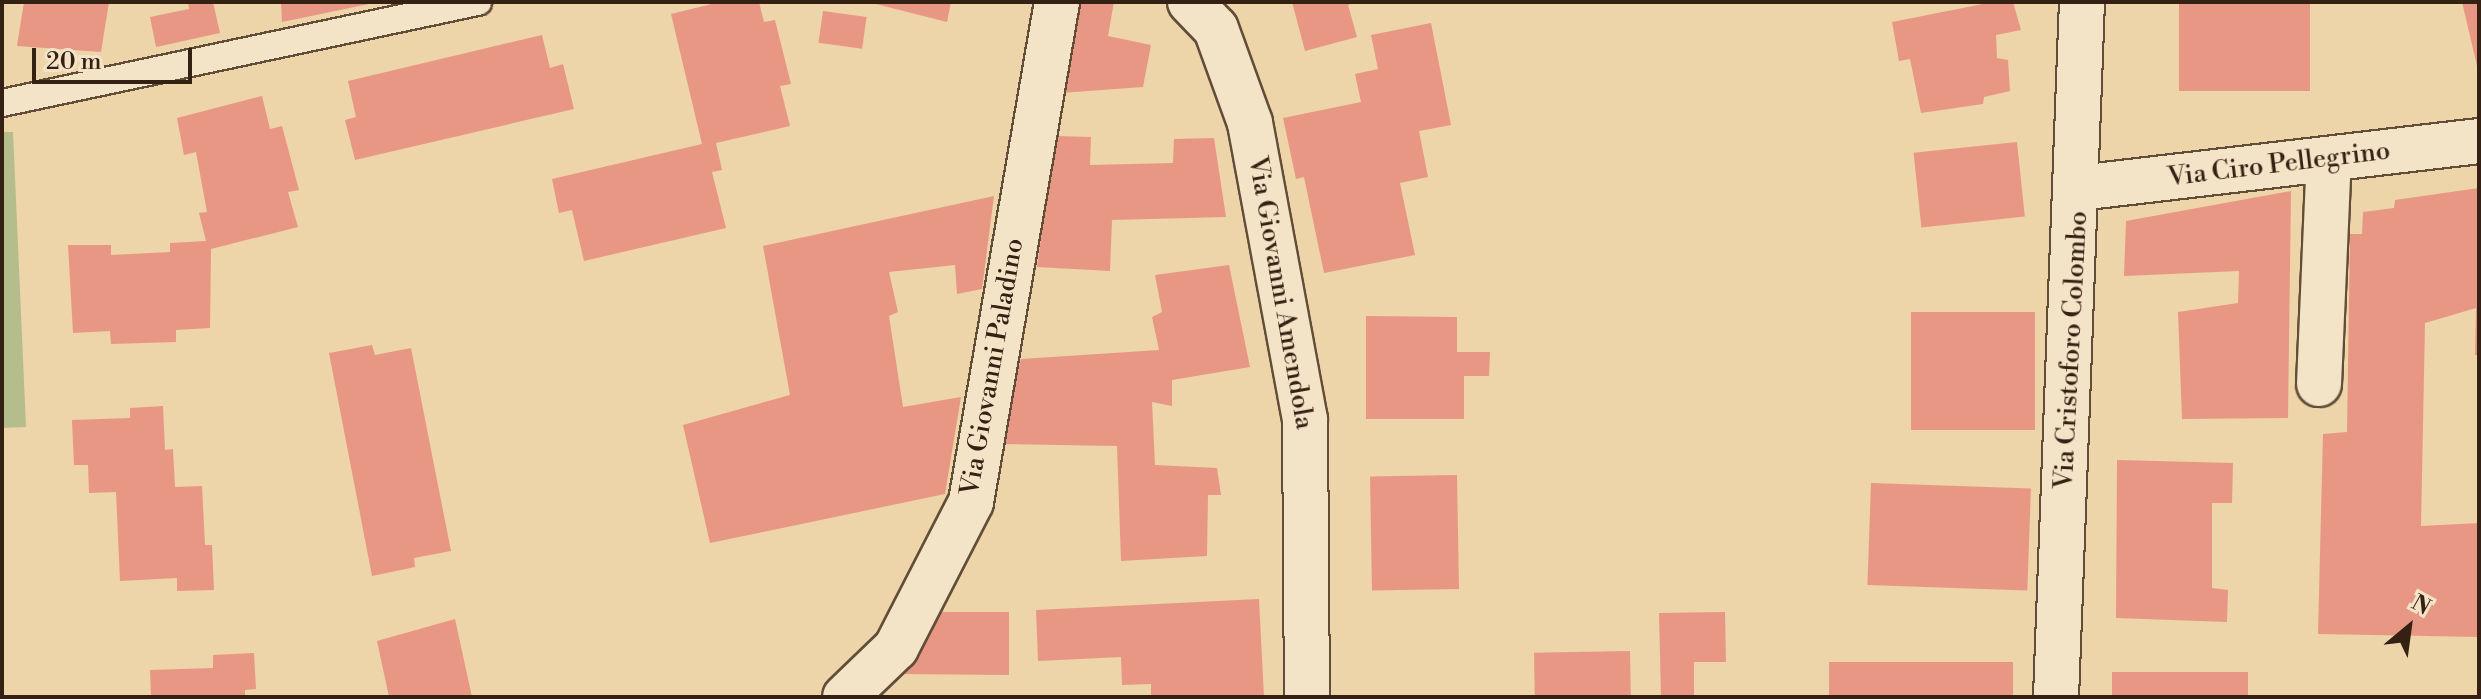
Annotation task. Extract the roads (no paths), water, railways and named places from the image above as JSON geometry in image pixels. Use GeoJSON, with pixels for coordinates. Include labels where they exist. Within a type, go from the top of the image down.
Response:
{"type":"FeatureCollection","features":[{"type":"Feature","properties":{"kind":"street","name":"Via Giovanni Paladino"},"geometry":{"type":"LineString","coordinates":[[845,697],[896,648],[971,502],[1057,2]]}},
{"type":"Feature","properties":{"kind":"street","name":"Via Giovanni Amendola"},"geometry":{"type":"LineString","coordinates":[[1190,2],[1216,29],[1250,123],[1305,419],[1307,697]]}},
{"type":"Feature","properties":{"kind":"street","name":"Via Cristoforo Colombo"},"geometry":{"type":"LineString","coordinates":[[2056,697],[2079,188],[2082,2]]}},
{"type":"Feature","properties":{"kind":"street","name":"Via Ciro Pellegrino"},"geometry":{"type":"LineString","coordinates":[[2079,188],[2479,141]]}},
{"type":"Feature","properties":{"kind":"street"},"geometry":{"type":"LineString","coordinates":[[2319,384],[2329,159]]}},
{"type":"Feature","properties":{"kind":"lane"},"geometry":{"type":"LineString","coordinates":[[2,103],[478,2]]}}]}
